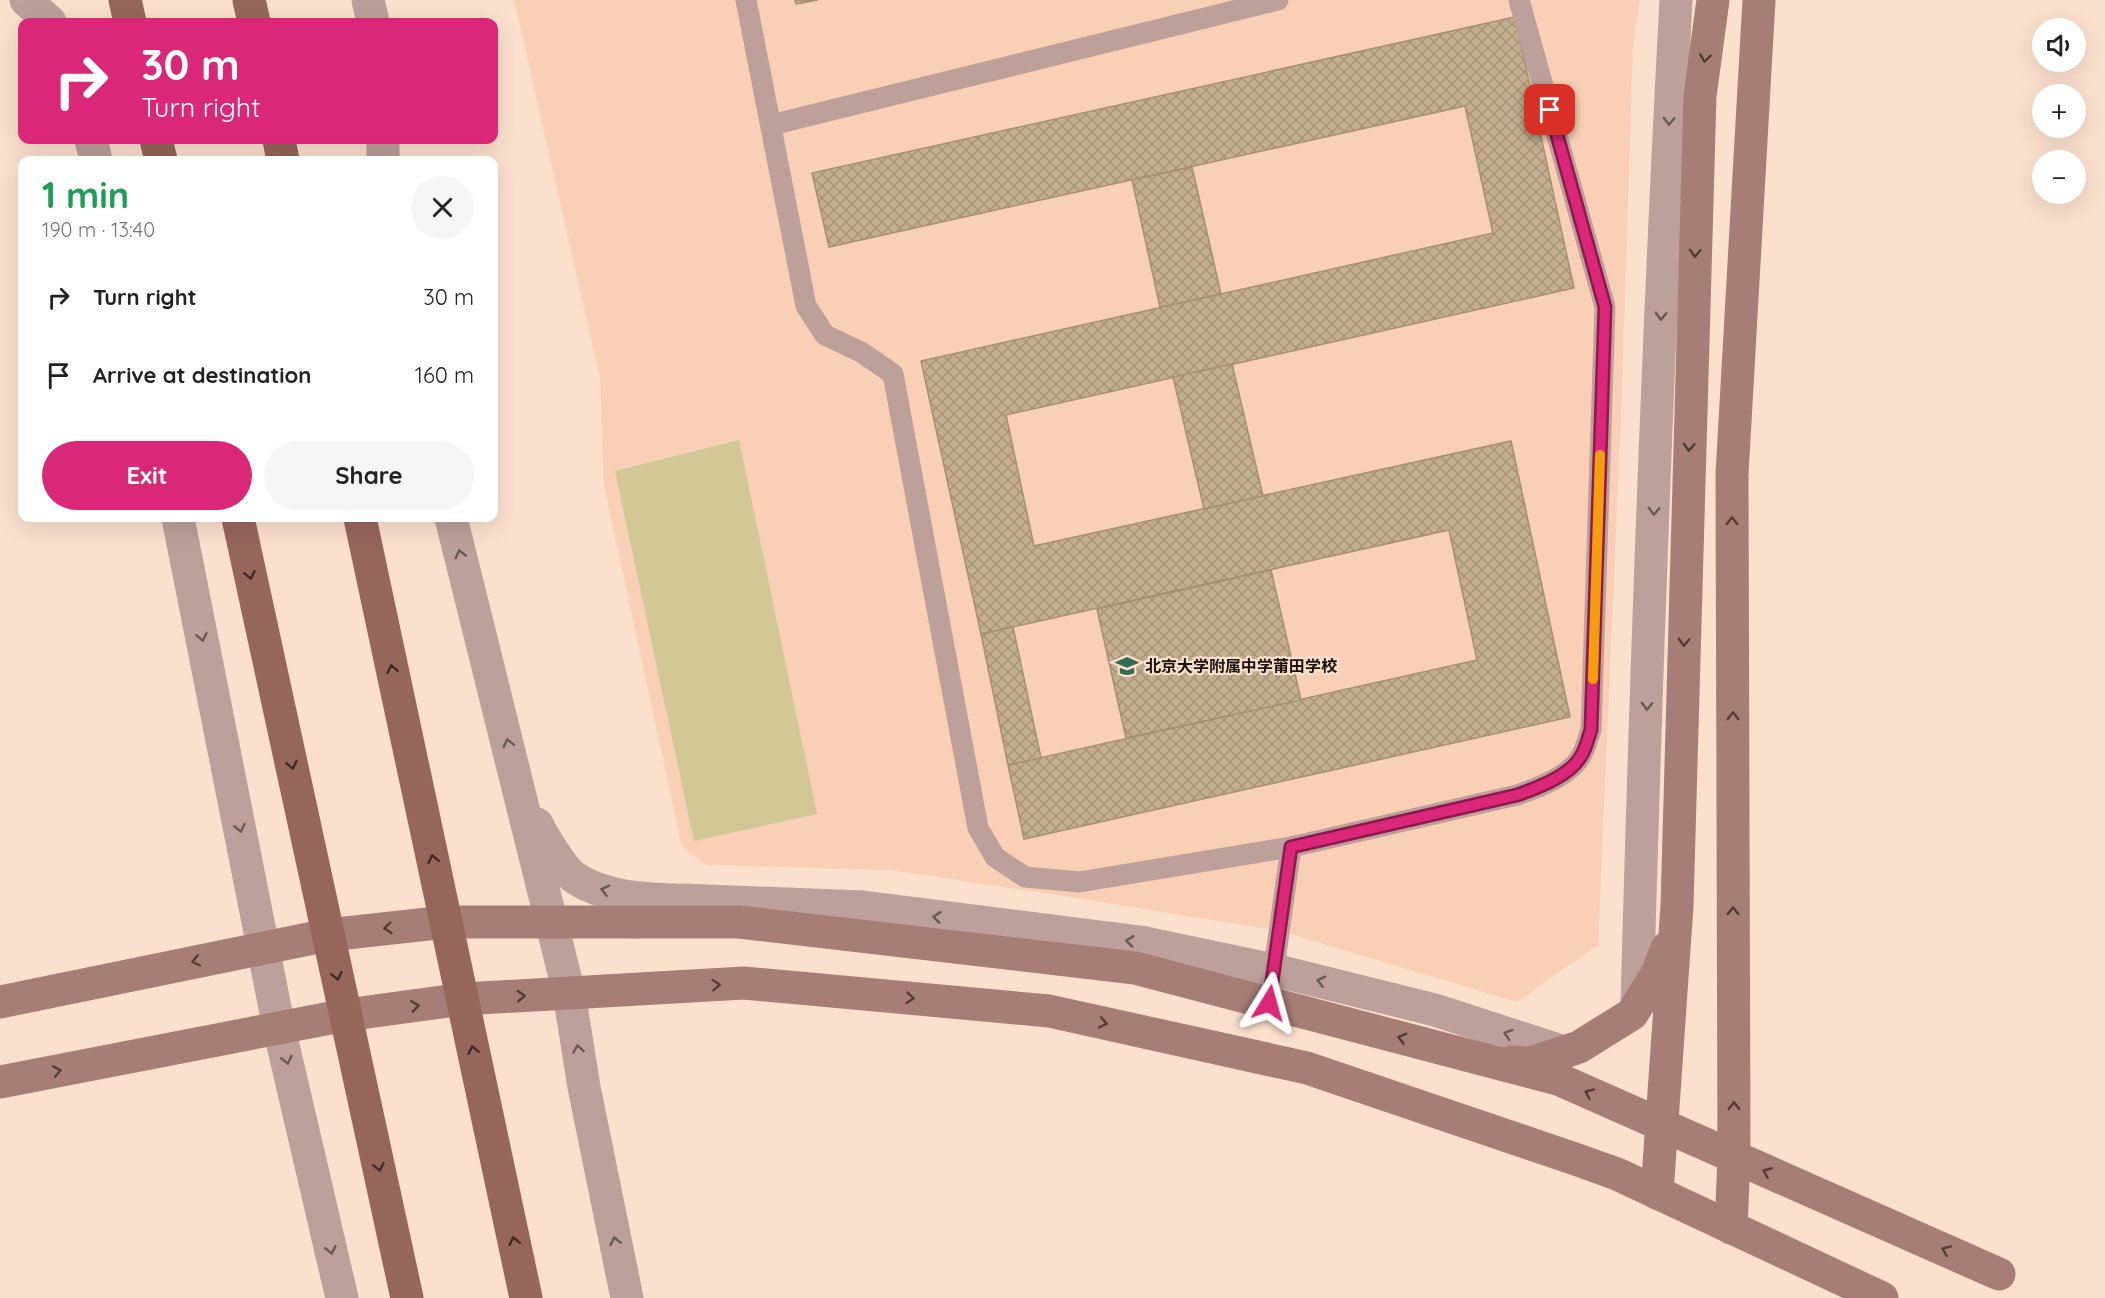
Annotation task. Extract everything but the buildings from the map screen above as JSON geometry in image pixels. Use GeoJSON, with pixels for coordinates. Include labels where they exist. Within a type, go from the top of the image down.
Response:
{"type":"FeatureCollection","features":[{"type":"Feature","properties":{"kind":"main road"},"geometry":{"type":"LineString","coordinates":[[125,0],[129,18]]}},
{"type":"Feature","properties":{"kind":"main road"},"geometry":{"type":"LineString","coordinates":[[249,0],[253,18]]}},
{"type":"Feature","properties":{"kind":"main road"},"geometry":{"type":"LineString","coordinates":[[239,522],[408,1298]]}},
{"type":"Feature","properties":{"kind":"main road"},"geometry":{"type":"LineString","coordinates":[[361,522],[526,1298]]}},
{"type":"Feature","properties":{"kind":"street"},"geometry":{"type":"LineString","coordinates":[[26,0],[46,18]]}},
{"type":"Feature","properties":{"kind":"street"},"geometry":{"type":"LineString","coordinates":[[368,0],[372,18]]}},
{"type":"Feature","properties":{"kind":"street"},"geometry":{"type":"LineString","coordinates":[[1637,1005],[1659,370],[1676,0]]}},
{"type":"Feature","properties":{"kind":"street"},"geometry":{"type":"LineString","coordinates":[[1657,1193],[1675,924],[1700,96],[1713,0]]}},
{"type":"Feature","properties":{"kind":"street"},"geometry":{"type":"LineString","coordinates":[[1731,1228],[1734,1157],[1732,474],[1759,0]]}},
{"type":"Feature","properties":{"kind":"street"},"geometry":{"type":"LineString","coordinates":[[179,522],[279,1028],[342,1298]]}},
{"type":"Feature","properties":{"kind":"street"},"geometry":{"type":"LineString","coordinates":[[452,522],[553,922],[569,993],[584,1087],[627,1298]]}},
{"type":"Feature","properties":{"kind":"street"},"geometry":{"type":"LineString","coordinates":[[519,786],[544,838],[573,878],[595,888],[636,899],[863,907],[1140,942],[1274,970],[1435,1010],[1564,1052]]}},
{"type":"Feature","properties":{"kind":"street"},"geometry":{"type":"LineString","coordinates":[[634,922],[683,900]]}},
{"type":"Feature","properties":{"kind":"street"},"geometry":{"type":"LineString","coordinates":[[0,1002],[328,935],[446,922],[740,921],[1135,968],[1558,1079],[1999,1274]]}},
{"type":"Feature","properties":{"kind":"street"},"geometry":{"type":"LineString","coordinates":[[1488,1061],[1531,1063],[1579,1047],[1632,1014],[1657,974],[1675,924]]}},
{"type":"Feature","properties":{"kind":"street"},"geometry":{"type":"LineString","coordinates":[[0,1082],[346,1015],[463,999],[744,983],[1048,1011],[1307,1068],[1607,1171],[1882,1298]]}},
{"type":"Feature","properties":{"kind":"lane"},"geometry":{"type":"LineString","coordinates":[[746,0],[806,306],[825,335],[861,352],[893,374],[978,828],[995,857],[1025,877],[1079,882],[1291,847],[1517,795],[1560,776],[1581,758],[1591,730],[1605,307],[1519,0]]}},
{"type":"Feature","properties":{"kind":"lane"},"geometry":{"type":"LineString","coordinates":[[771,125],[1278,0]]}},
{"type":"Feature","properties":{"kind":"lane"},"geometry":{"type":"LineString","coordinates":[[1269,1003],[1291,847]]}},
{"type":"Feature","properties":{"kind":"shaded area","name":"北京大学附属中学莆田学校"},"geometry":{"type":"Polygon","coordinates":[[[514,0],[1640,0],[1633,45],[1621,419],[1598,945],[1517,1002],[1280,931],[890,870],[706,865],[682,847],[604,486],[600,378],[514,0]]]}},
{"type":"Feature","properties":{"kind":"shaded area"},"geometry":{"type":"Polygon","coordinates":[[[739,440],[817,814],[694,841],[615,471],[739,440]]]}},
{"type":"Feature","properties":{"kind":"slow traffic"},"geometry":{"type":"LineString","coordinates":[[1593,679],[1600,455]]}},
{"type":"Feature","properties":{"kind":"place","name":"北京大学附属中学莆田学校"},"geometry":{"type":"Point","coordinates":[1127,666]}},
{"type":"Feature","properties":{"kind":"route"},"geometry":{"type":"LineString","coordinates":[[1269,1003],[1291,847],[1517,795],[1537,788],[1560,776],[1581,758],[1591,730],[1605,307],[1550,110]]}}]}
